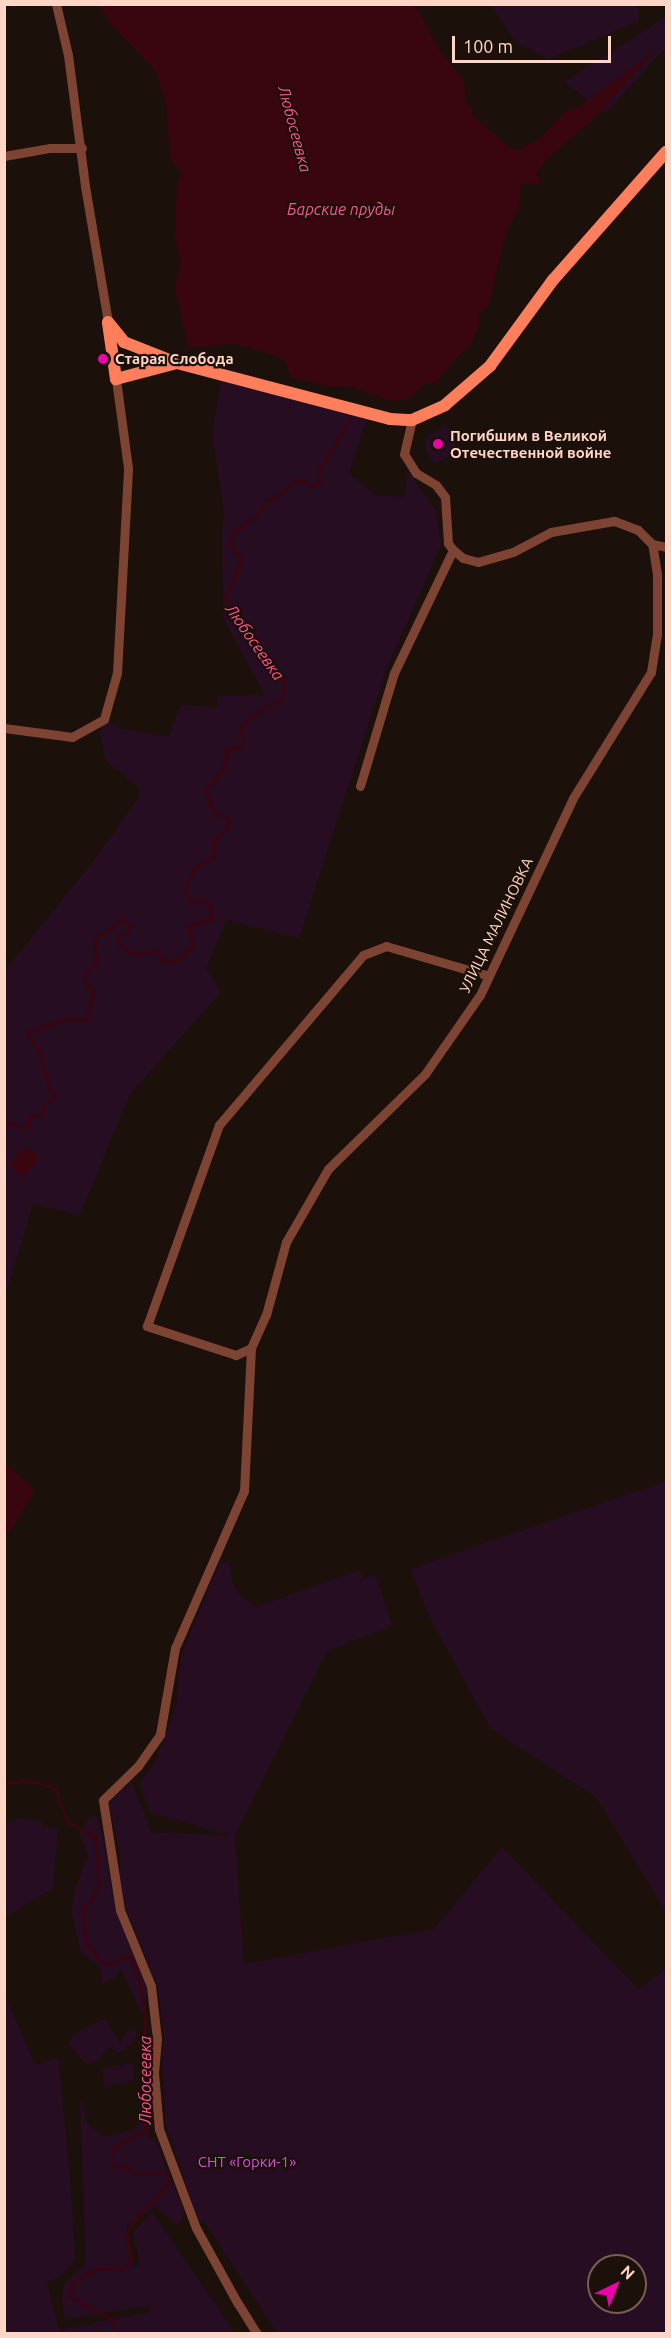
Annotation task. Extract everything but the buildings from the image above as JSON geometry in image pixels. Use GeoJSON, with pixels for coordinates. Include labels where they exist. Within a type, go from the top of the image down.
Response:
{"type":"FeatureCollection","features":[{"type":"Feature","properties":{"kind":"street"},"geometry":{"type":"LineString","coordinates":[[4,728],[72,737],[104,718],[117,673],[128,468],[108,322],[85,186],[82,148],[68,55],[56,4]]}},
{"type":"Feature","properties":{"kind":"street"},"geometry":{"type":"LineString","coordinates":[[4,156],[50,148],[82,148]]}},
{"type":"Feature","properties":{"kind":"street"},"geometry":{"type":"LineString","coordinates":[[108,322],[124,342],[177,363],[390,419],[412,420],[445,405],[490,366],[553,280],[666,152]]}},
{"type":"Feature","properties":{"kind":"street"},"geometry":{"type":"LineString","coordinates":[[112,351],[124,342]]}},
{"type":"Feature","properties":{"kind":"street"},"geometry":{"type":"LineString","coordinates":[[116,379],[177,363]]}},
{"type":"Feature","properties":{"kind":"street"},"geometry":{"type":"LineString","coordinates":[[412,420],[404,454],[416,473],[436,484],[445,497],[448,543],[462,558],[478,562],[513,552],[551,532],[614,521],[638,530],[652,544],[666,547]]}},
{"type":"Feature","properties":{"kind":"street","name":"УЛИЦА МАЛИНОВКА"},"geometry":{"type":"LineString","coordinates":[[251,1348],[266,1315],[286,1242],[328,1169],[425,1074],[480,995],[573,798],[651,672],[657,635],[657,574],[652,544]]}},
{"type":"Feature","properties":{"kind":"street"},"geometry":{"type":"LineString","coordinates":[[360,786],[394,673],[453,550]]}},
{"type":"Feature","properties":{"kind":"street"},"geometry":{"type":"LineString","coordinates":[[257,2334],[196,2228],[159,2129],[154,2073],[157,2039],[151,1986],[120,1910],[103,1800],[138,1766],[160,1734],[175,1648],[244,1491],[251,1348],[236,1355],[147,1326],[219,1125],[363,955],[386,946],[489,976]]}},
{"type":"Feature","properties":{"kind":"green space"},"geometry":{"type":"Polygon","coordinates":[[[490,5],[638,5],[639,21],[549,59],[517,43],[490,5]]]}},
{"type":"Feature","properties":{"kind":"green space"},"geometry":{"type":"Polygon","coordinates":[[[666,17],[666,47],[606,113],[564,82],[666,17]]]}},
{"type":"Feature","properties":{"kind":"green space"},"geometry":{"type":"Polygon","coordinates":[[[222,377],[367,418],[349,473],[374,495],[404,497],[408,471],[436,510],[441,545],[385,673],[299,938],[227,920],[206,968],[221,992],[130,1094],[80,1215],[33,1204],[5,1297],[5,970],[92,863],[139,797],[139,788],[105,760],[100,732],[104,719],[121,729],[169,737],[180,705],[218,707],[216,696],[265,695],[223,618],[222,527],[224,514],[212,432],[222,377]]]}},
{"type":"Feature","properties":{"kind":"green space"},"geometry":{"type":"Polygon","coordinates":[[[445,425],[456,435],[456,452],[435,465],[426,451],[425,438],[445,425]]]}},
{"type":"Feature","properties":{"kind":"green space"},"geometry":{"type":"Polygon","coordinates":[[[666,1481],[666,1912],[596,1797],[491,1729],[432,1622],[410,1569],[666,1481]]]}},
{"type":"Feature","properties":{"kind":"green space","name":"СНТ «Горки-1»"},"geometry":{"type":"Polygon","coordinates":[[[220,1562],[229,1563],[233,1583],[240,1596],[256,1607],[359,1570],[364,1578],[374,1575],[379,1583],[392,1626],[327,1651],[235,1836],[244,1964],[434,1929],[502,1847],[638,1989],[666,1969],[666,2333],[277,2333],[204,2221],[199,2222],[165,2122],[162,2052],[164,2039],[158,1988],[119,1891],[120,1855],[109,1802],[132,1782],[151,1832],[232,1836],[149,1812],[140,1784],[158,1756],[176,1705],[181,1656],[220,1562]]]}},
{"type":"Feature","properties":{"kind":"green space"},"geometry":{"type":"Polygon","coordinates":[[[96,1814],[103,1838],[113,1899],[147,1991],[143,2016],[121,1969],[115,1977],[102,1984],[100,1966],[81,1953],[71,1911],[76,1886],[88,1856],[80,1835],[88,1819],[96,1814]]]}},
{"type":"Feature","properties":{"kind":"green space"},"geometry":{"type":"Polygon","coordinates":[[[21,1818],[43,1821],[42,1826],[58,1829],[53,1888],[5,1917],[5,1821],[6,1823],[21,1818]]]}},
{"type":"Feature","properties":{"kind":"green space"},"geometry":{"type":"Polygon","coordinates":[[[4,1992],[35,2065],[58,2057],[70,2175],[75,2258],[60,2277],[47,2282],[59,2330],[150,2312],[148,2306],[65,2319],[62,2304],[63,2286],[86,2263],[80,2100],[84,2104],[86,2122],[103,2137],[136,2129],[141,2094],[153,2111],[148,2137],[155,2140],[185,2213],[178,2226],[155,2206],[127,2225],[134,2267],[140,2265],[133,2233],[152,2212],[235,2333],[5,2333],[4,1992]]]}},
{"type":"Feature","properties":{"kind":"green space"},"geometry":{"type":"Polygon","coordinates":[[[105,2018],[120,2043],[130,2027],[137,2032],[133,2043],[119,2053],[108,2047],[100,2059],[87,2065],[69,2044],[72,2035],[105,2018]]]}},
{"type":"Feature","properties":{"kind":"green space"},"geometry":{"type":"Polygon","coordinates":[[[133,2063],[134,2080],[104,2087],[102,2068],[133,2063]]]}},
{"type":"Feature","properties":{"kind":"water","name":"Барские пруды"},"geometry":{"type":"Polygon","coordinates":[[[100,5],[410,5],[419,11],[439,50],[464,80],[466,102],[473,108],[472,115],[514,151],[537,141],[566,111],[579,107],[656,50],[594,119],[547,159],[536,174],[541,179],[536,186],[531,183],[521,184],[519,207],[506,233],[489,304],[479,315],[480,324],[470,346],[457,357],[436,383],[425,384],[408,400],[391,401],[349,386],[325,386],[291,377],[285,361],[235,344],[188,348],[175,287],[181,263],[175,237],[177,182],[183,172],[175,167],[170,156],[166,104],[155,70],[111,25],[100,5]]]}},
{"type":"Feature","properties":{"kind":"water"},"geometry":{"type":"Polygon","coordinates":[[[28,1149],[36,1152],[38,1159],[24,1178],[10,1166],[18,1152],[28,1149]]]}},
{"type":"Feature","properties":{"kind":"water"},"geometry":{"type":"Polygon","coordinates":[[[4,1462],[35,1490],[10,1532],[5,1533],[4,1462]]]}},
{"type":"Feature","properties":{"kind":"waterway","name":"Любосеевка"},"geometry":{"type":"LineString","coordinates":[[4,1125],[11,1123],[20,1127],[29,1127],[29,1116],[42,1116],[44,1105],[55,1095],[49,1088],[40,1053],[26,1032],[69,1018],[86,1021],[94,989],[87,986],[84,976],[97,961],[94,937],[108,930],[120,919],[130,926],[127,933],[119,934],[118,945],[136,955],[157,950],[162,960],[175,961],[193,946],[188,925],[210,920],[212,909],[205,900],[191,903],[184,889],[195,867],[214,857],[213,840],[226,829],[229,820],[213,811],[205,790],[223,769],[228,749],[240,747],[245,739],[240,728],[258,711],[282,699],[285,683],[272,671],[257,648],[252,634],[243,627],[225,598],[243,557],[236,553],[229,535],[255,517],[265,501],[274,498],[290,484],[300,480],[312,486],[319,483],[318,471],[350,419]]}},
{"type":"Feature","properties":{"kind":"waterway","name":"Любосеевка"},"geometry":{"type":"LineString","coordinates":[[4,1784],[26,1780],[55,1788],[68,1823],[95,1836],[99,1887],[83,1911],[85,1943],[107,1965],[129,1955],[139,1980],[145,2019],[145,2131],[112,2148],[112,2168],[122,2165],[135,2174],[166,2174],[170,2181],[137,2217],[125,2235],[132,2259],[120,2269],[96,2269],[74,2281],[69,2297],[112,2319],[118,2334]]}},
{"type":"Feature","properties":{"kind":"place","name":"Старая Слобода"},"geometry":{"type":"Point","coordinates":[103,359]}},
{"type":"Feature","properties":{"kind":"place","name":"Погибшим в Великой Отечественной войне"},"geometry":{"type":"Point","coordinates":[438,444]}}]}
